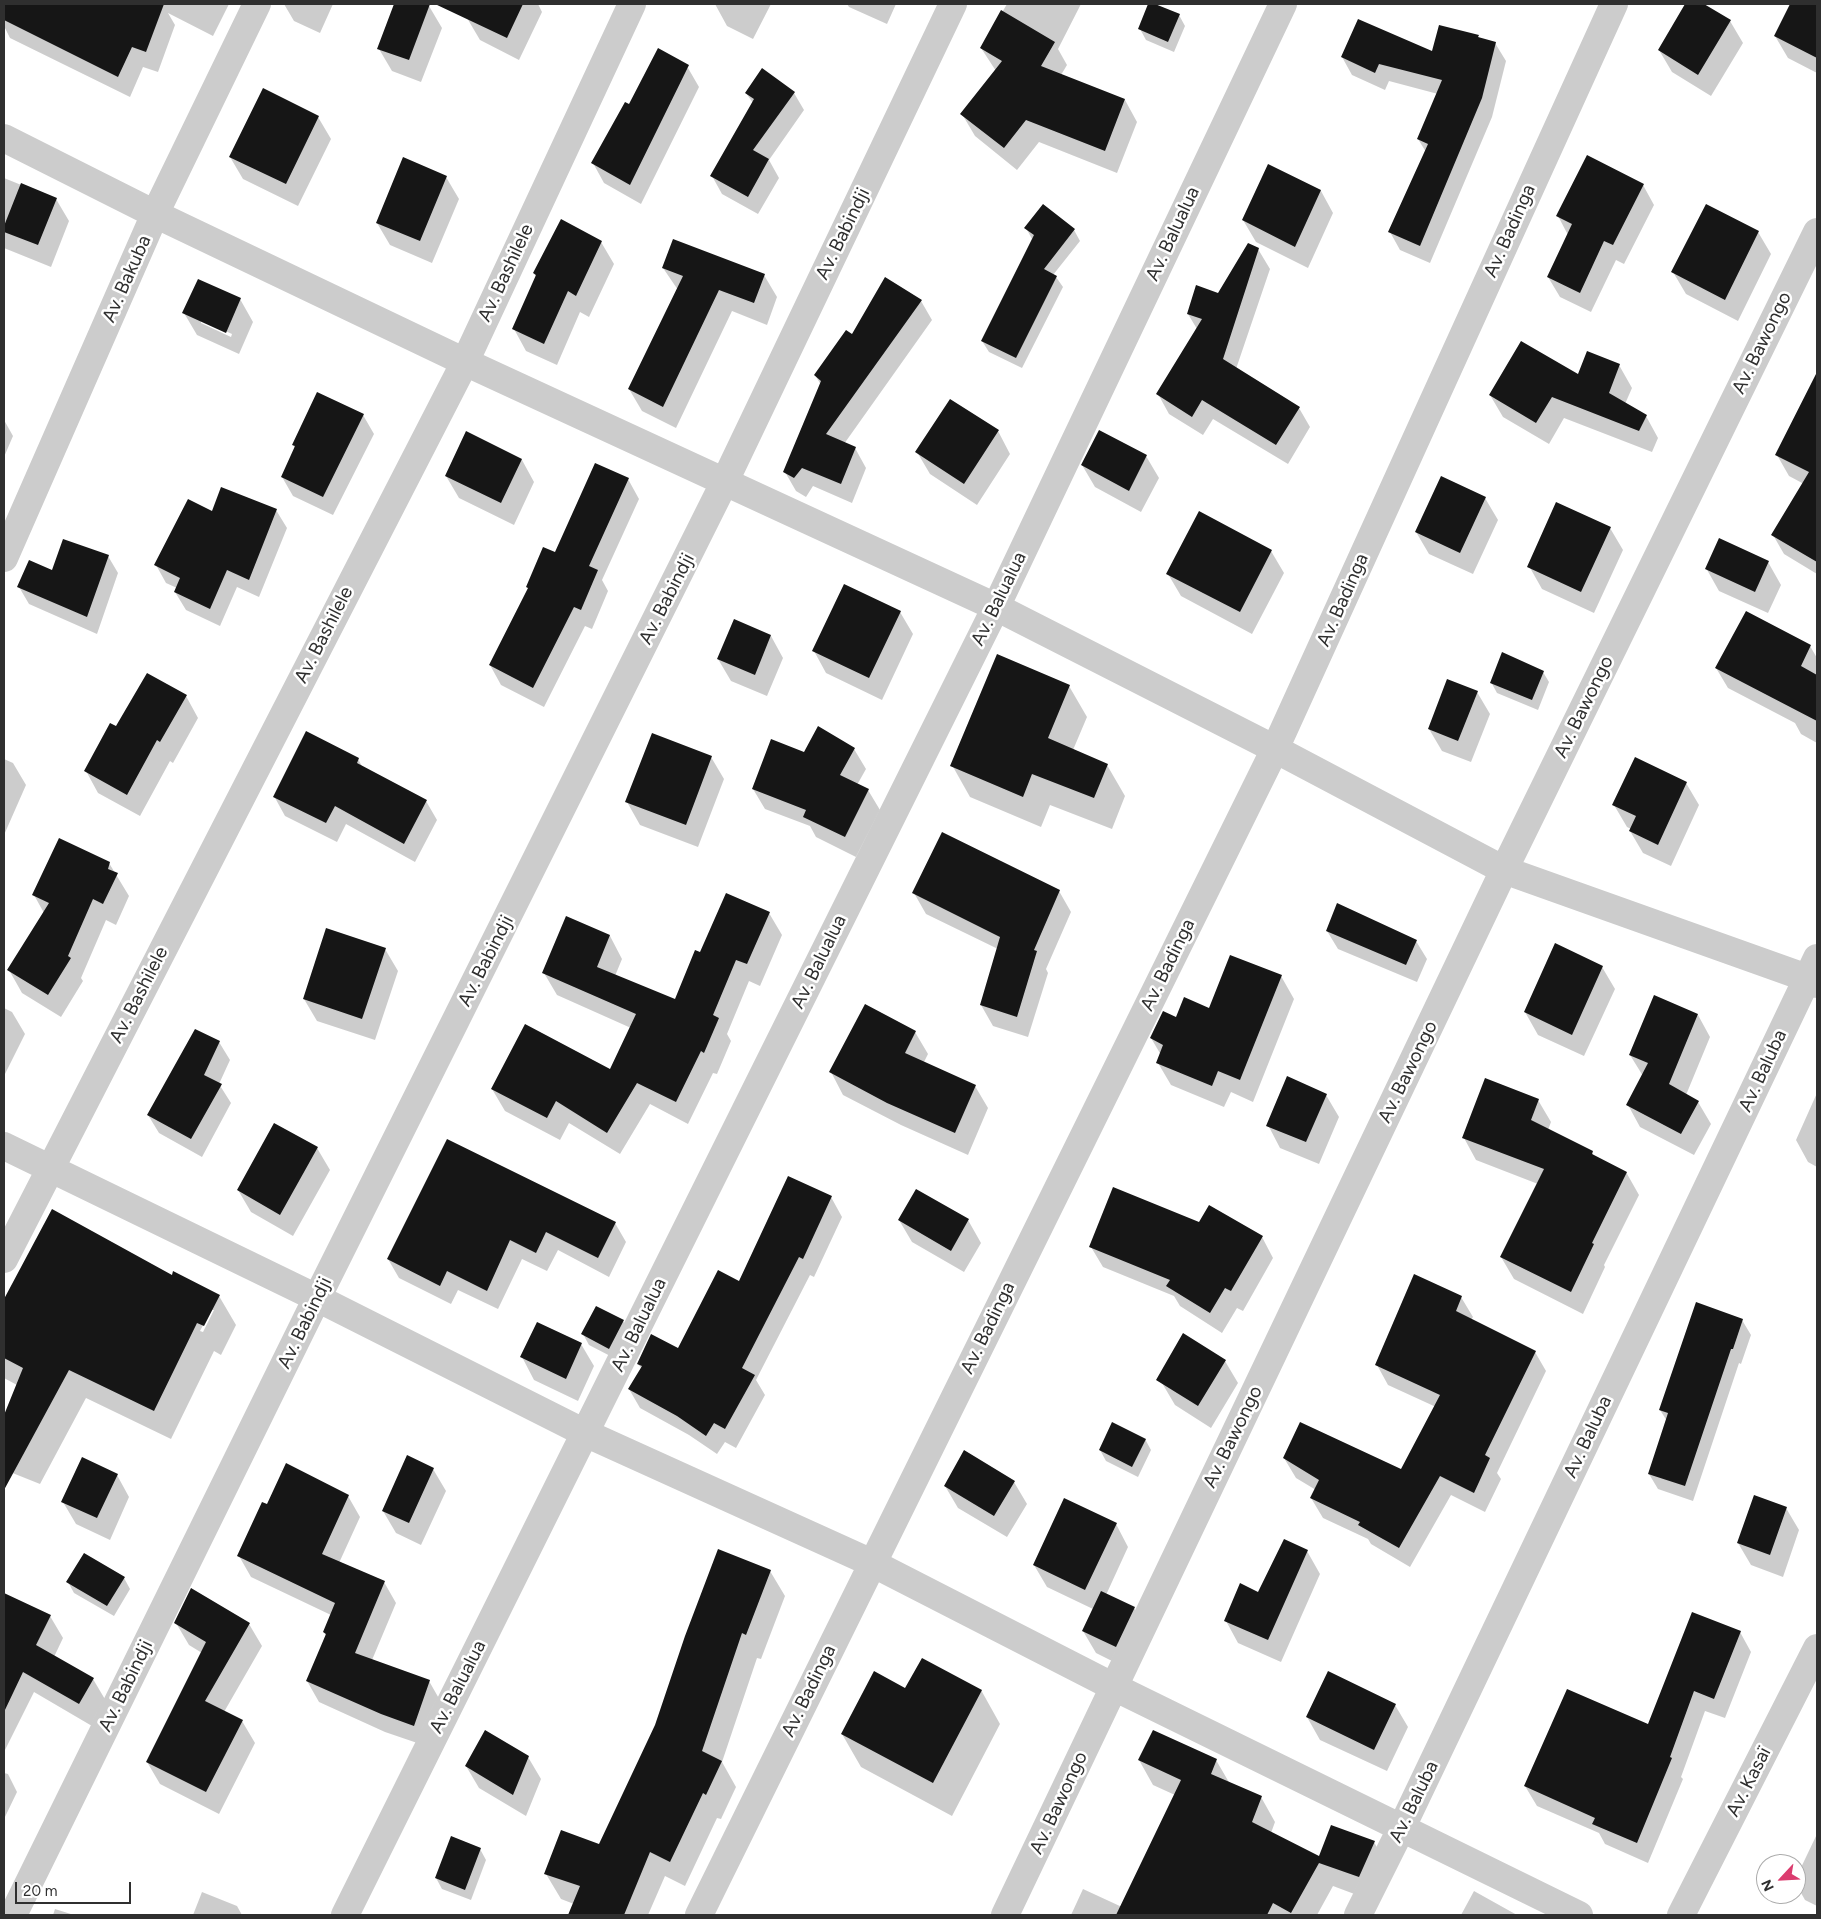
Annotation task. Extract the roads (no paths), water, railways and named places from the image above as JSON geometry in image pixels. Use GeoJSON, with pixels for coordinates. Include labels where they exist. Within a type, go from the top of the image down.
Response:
{"type":"FeatureCollection","features":[{"type":"Feature","properties":{"kind":"street","name":"Av. Bakuba"},"geometry":{"type":"LineString","coordinates":[[4,558],[155,214],[257,4]]}},
{"type":"Feature","properties":{"kind":"street","name":"Av. Bashilele"},"geometry":{"type":"LineString","coordinates":[[4,1259],[49,1168],[465,362],[632,4]]}},
{"type":"Feature","properties":{"kind":"street","name":"Av. Babindji"},"geometry":{"type":"LineString","coordinates":[[13,1915],[317,1298],[725,482],[953,4]]}},
{"type":"Feature","properties":{"kind":"street","name":"Av. Balualua"},"geometry":{"type":"LineString","coordinates":[[345,1915],[996,607],[1283,4]]}},
{"type":"Feature","properties":{"kind":"street","name":"Av. Badinga"},"geometry":{"type":"LineString","coordinates":[[699,1915],[1275,749],[1614,4]]}},
{"type":"Feature","properties":{"kind":"street"},"geometry":{"type":"LineString","coordinates":[[4,138],[155,214],[465,362],[996,607],[1275,749],[1504,870],[1814,973]]}},
{"type":"Feature","properties":{"kind":"street","name":"Av. Bawongo"},"geometry":{"type":"LineString","coordinates":[[1005,1915],[1504,870],[1817,232]]}},
{"type":"Feature","properties":{"kind":"street","name":"Av. Baluba"},"geometry":{"type":"LineString","coordinates":[[1358,1915],[1814,973]]}},
{"type":"Feature","properties":{"kind":"street"},"geometry":{"type":"LineString","coordinates":[[4,1146],[317,1298],[585,1433],[872,1563],[1114,1687],[1579,1915]]}},
{"type":"Feature","properties":{"kind":"street","name":"Av. Kasaï"},"geometry":{"type":"LineString","coordinates":[[1681,1915],[1817,1648]]}}]}
